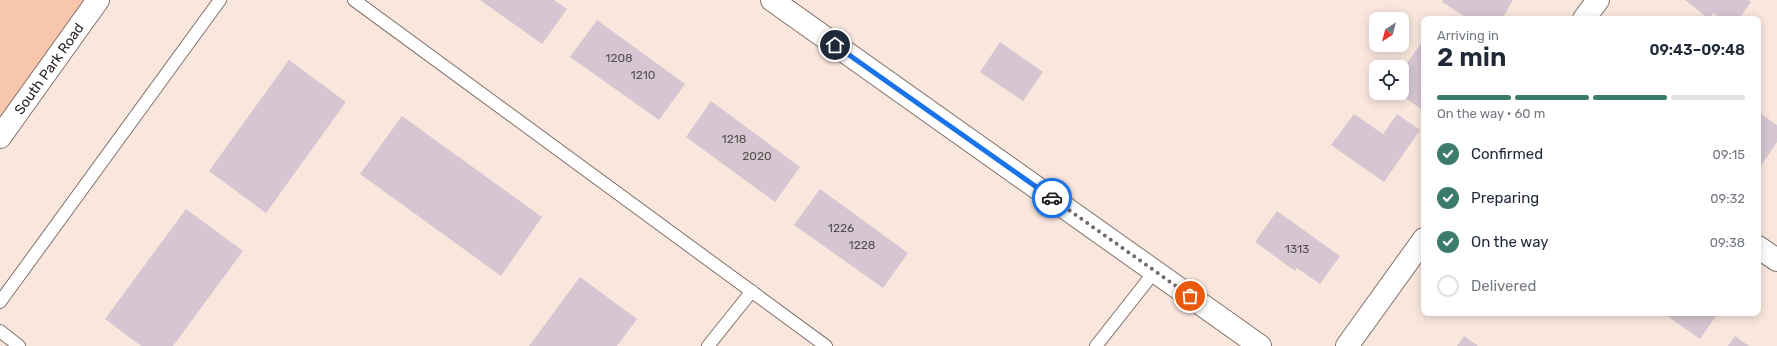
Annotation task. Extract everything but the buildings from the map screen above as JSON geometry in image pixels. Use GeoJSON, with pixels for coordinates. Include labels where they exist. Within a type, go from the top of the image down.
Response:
{"type":"FeatureCollection","features":[{"type":"Feature","properties":{"kind":"street","name":"South Park Road"},"geometry":{"type":"LineString","coordinates":[[0,137],[98,0]]}},
{"type":"Feature","properties":{"kind":"street"},"geometry":{"type":"LineString","coordinates":[[772,0],[1260,346]]}},
{"type":"Feature","properties":{"kind":"street"},"geometry":{"type":"LineString","coordinates":[[1586,16],[1598,0]]}},
{"type":"Feature","properties":{"kind":"street"},"geometry":{"type":"LineString","coordinates":[[1347,346],[1421,243]]}},
{"type":"Feature","properties":{"kind":"street"},"geometry":{"type":"LineString","coordinates":[[1761,249],[1777,260]]}},
{"type":"Feature","properties":{"kind":"lane"},"geometry":{"type":"LineString","coordinates":[[0,302],[220,0]]}},
{"type":"Feature","properties":{"kind":"lane"},"geometry":{"type":"LineString","coordinates":[[354,0],[826,346]]}},
{"type":"Feature","properties":{"kind":"lane"},"geometry":{"type":"LineString","coordinates":[[1096,346],[1155,271]]}},
{"type":"Feature","properties":{"kind":"lane"},"geometry":{"type":"LineString","coordinates":[[708,346],[752,291]]}},
{"type":"Feature","properties":{"kind":"lane"},"geometry":{"type":"LineString","coordinates":[[0,331],[19,346]]}},
{"type":"Feature","properties":{"kind":"shaded area"},"geometry":{"type":"Polygon","coordinates":[[[0,0],[104,0],[0,145],[0,0]]]}},
{"type":"Feature","properties":{"kind":"way so far"},"geometry":{"type":"LineString","coordinates":[[1052,198],[1190,296]]}},
{"type":"Feature","properties":{"kind":"route"},"geometry":{"type":"LineString","coordinates":[[835,45],[1052,198]]}}]}
